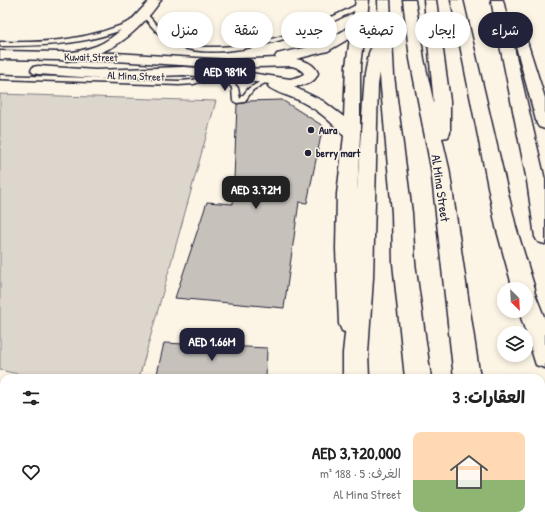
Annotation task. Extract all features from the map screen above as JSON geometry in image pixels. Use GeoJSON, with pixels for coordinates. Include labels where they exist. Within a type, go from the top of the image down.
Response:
{"type":"FeatureCollection","features":[{"type":"Feature","properties":{"kind":"main road"},"geometry":{"type":"LineString","coordinates":[[384,0],[384,12]]}},
{"type":"Feature","properties":{"kind":"main road","name":"Al Mina Street"},"geometry":{"type":"LineString","coordinates":[[409,0],[416,52],[440,168],[466,374]]}},
{"type":"Feature","properties":{"kind":"main road"},"geometry":{"type":"LineString","coordinates":[[430,0],[442,101],[440,168]]}},
{"type":"Feature","properties":{"kind":"main road"},"geometry":{"type":"LineString","coordinates":[[498,0],[509,12],[516,27],[545,124]]}},
{"type":"Feature","properties":{"kind":"main road"},"geometry":{"type":"LineString","coordinates":[[498,0],[536,181],[545,238]]}},
{"type":"Feature","properties":{"kind":"main road"},"geometry":{"type":"LineString","coordinates":[[361,12],[362,2]]}},
{"type":"Feature","properties":{"kind":"main road"},"geometry":{"type":"LineString","coordinates":[[464,4],[467,42],[506,227],[522,282]]}},
{"type":"Feature","properties":{"kind":"main road"},"geometry":{"type":"LineString","coordinates":[[181,61],[266,58],[308,53],[335,44],[345,36]]}},
{"type":"Feature","properties":{"kind":"main road"},"geometry":{"type":"LineString","coordinates":[[5,44],[39,56]]}},
{"type":"Feature","properties":{"kind":"main road"},"geometry":{"type":"LineString","coordinates":[[355,369],[347,249],[348,194],[352,135],[353,66],[356,48]]}},
{"type":"Feature","properties":{"kind":"main road"},"geometry":{"type":"LineString","coordinates":[[355,369],[362,280],[367,150],[373,70],[377,48]]}},
{"type":"Feature","properties":{"kind":"main road"},"geometry":{"type":"LineString","coordinates":[[385,48],[402,212],[404,263],[418,374]]}},
{"type":"Feature","properties":{"kind":"main road","name":"Kuwait Street"},"geometry":{"type":"LineString","coordinates":[[0,55],[115,57],[181,61]]}},
{"type":"Feature","properties":{"kind":"main road"},"geometry":{"type":"LineString","coordinates":[[15,68],[53,64],[97,65],[107,63],[115,57]]}},
{"type":"Feature","properties":{"kind":"main road"},"geometry":{"type":"LineString","coordinates":[[95,74],[184,71],[237,75],[290,83],[302,81],[310,76],[311,73],[310,70],[303,65],[292,62],[229,64],[181,61]]}},
{"type":"Feature","properties":{"kind":"main road","name":"Kuwait Street"},"geometry":{"type":"LineString","coordinates":[[0,68],[95,74]]}},
{"type":"Feature","properties":{"kind":"main road","name":"Al Mina Street"},"geometry":{"type":"LineString","coordinates":[[95,74],[228,79],[262,83],[281,88],[306,98],[331,114],[352,135]]}},
{"type":"Feature","properties":{"kind":"main road"},"geometry":{"type":"LineString","coordinates":[[533,318],[545,357]]}},
{"type":"Feature","properties":{"kind":"street"},"geometry":{"type":"LineString","coordinates":[[67,57],[108,46],[138,20],[156,0]]}},
{"type":"Feature","properties":{"kind":"street"},"geometry":{"type":"LineString","coordinates":[[115,57],[138,20]]}},
{"type":"Feature","properties":{"kind":"lane"},"geometry":{"type":"LineString","coordinates":[[5,44],[45,45],[73,42],[104,34],[138,20],[175,43],[195,48],[225,49],[253,46],[297,34],[331,20],[362,2]]}},
{"type":"Feature","properties":{"kind":"lane"},"geometry":{"type":"LineString","coordinates":[[0,77],[179,83],[194,82],[207,78]]}},
{"type":"Feature","properties":{"kind":"lane"},"geometry":{"type":"LineString","coordinates":[[228,79],[235,88],[240,101],[251,89],[262,83]]}},
{"type":"Feature","properties":{"kind":"shaded area"},"geometry":{"type":"Polygon","coordinates":[[[0,94],[216,101],[140,374],[18,374],[0,370],[0,94]]]}},
{"type":"Feature","properties":{"kind":"building"},"geometry":{"type":"Polygon","coordinates":[[[282,100],[323,126],[307,203],[299,202],[284,308],[175,298],[207,202],[233,204],[237,104],[247,101],[282,100]]]}},
{"type":"Feature","properties":{"kind":"building"},"geometry":{"type":"Polygon","coordinates":[[[164,343],[267,348],[266,374],[157,374],[164,343]]]}},
{"type":"Feature","properties":{"kind":"place","name":"Aura"},"geometry":{"type":"Point","coordinates":[311,130]}},
{"type":"Feature","properties":{"kind":"place","name":"berry mart"},"geometry":{"type":"Point","coordinates":[308,153]}}]}
